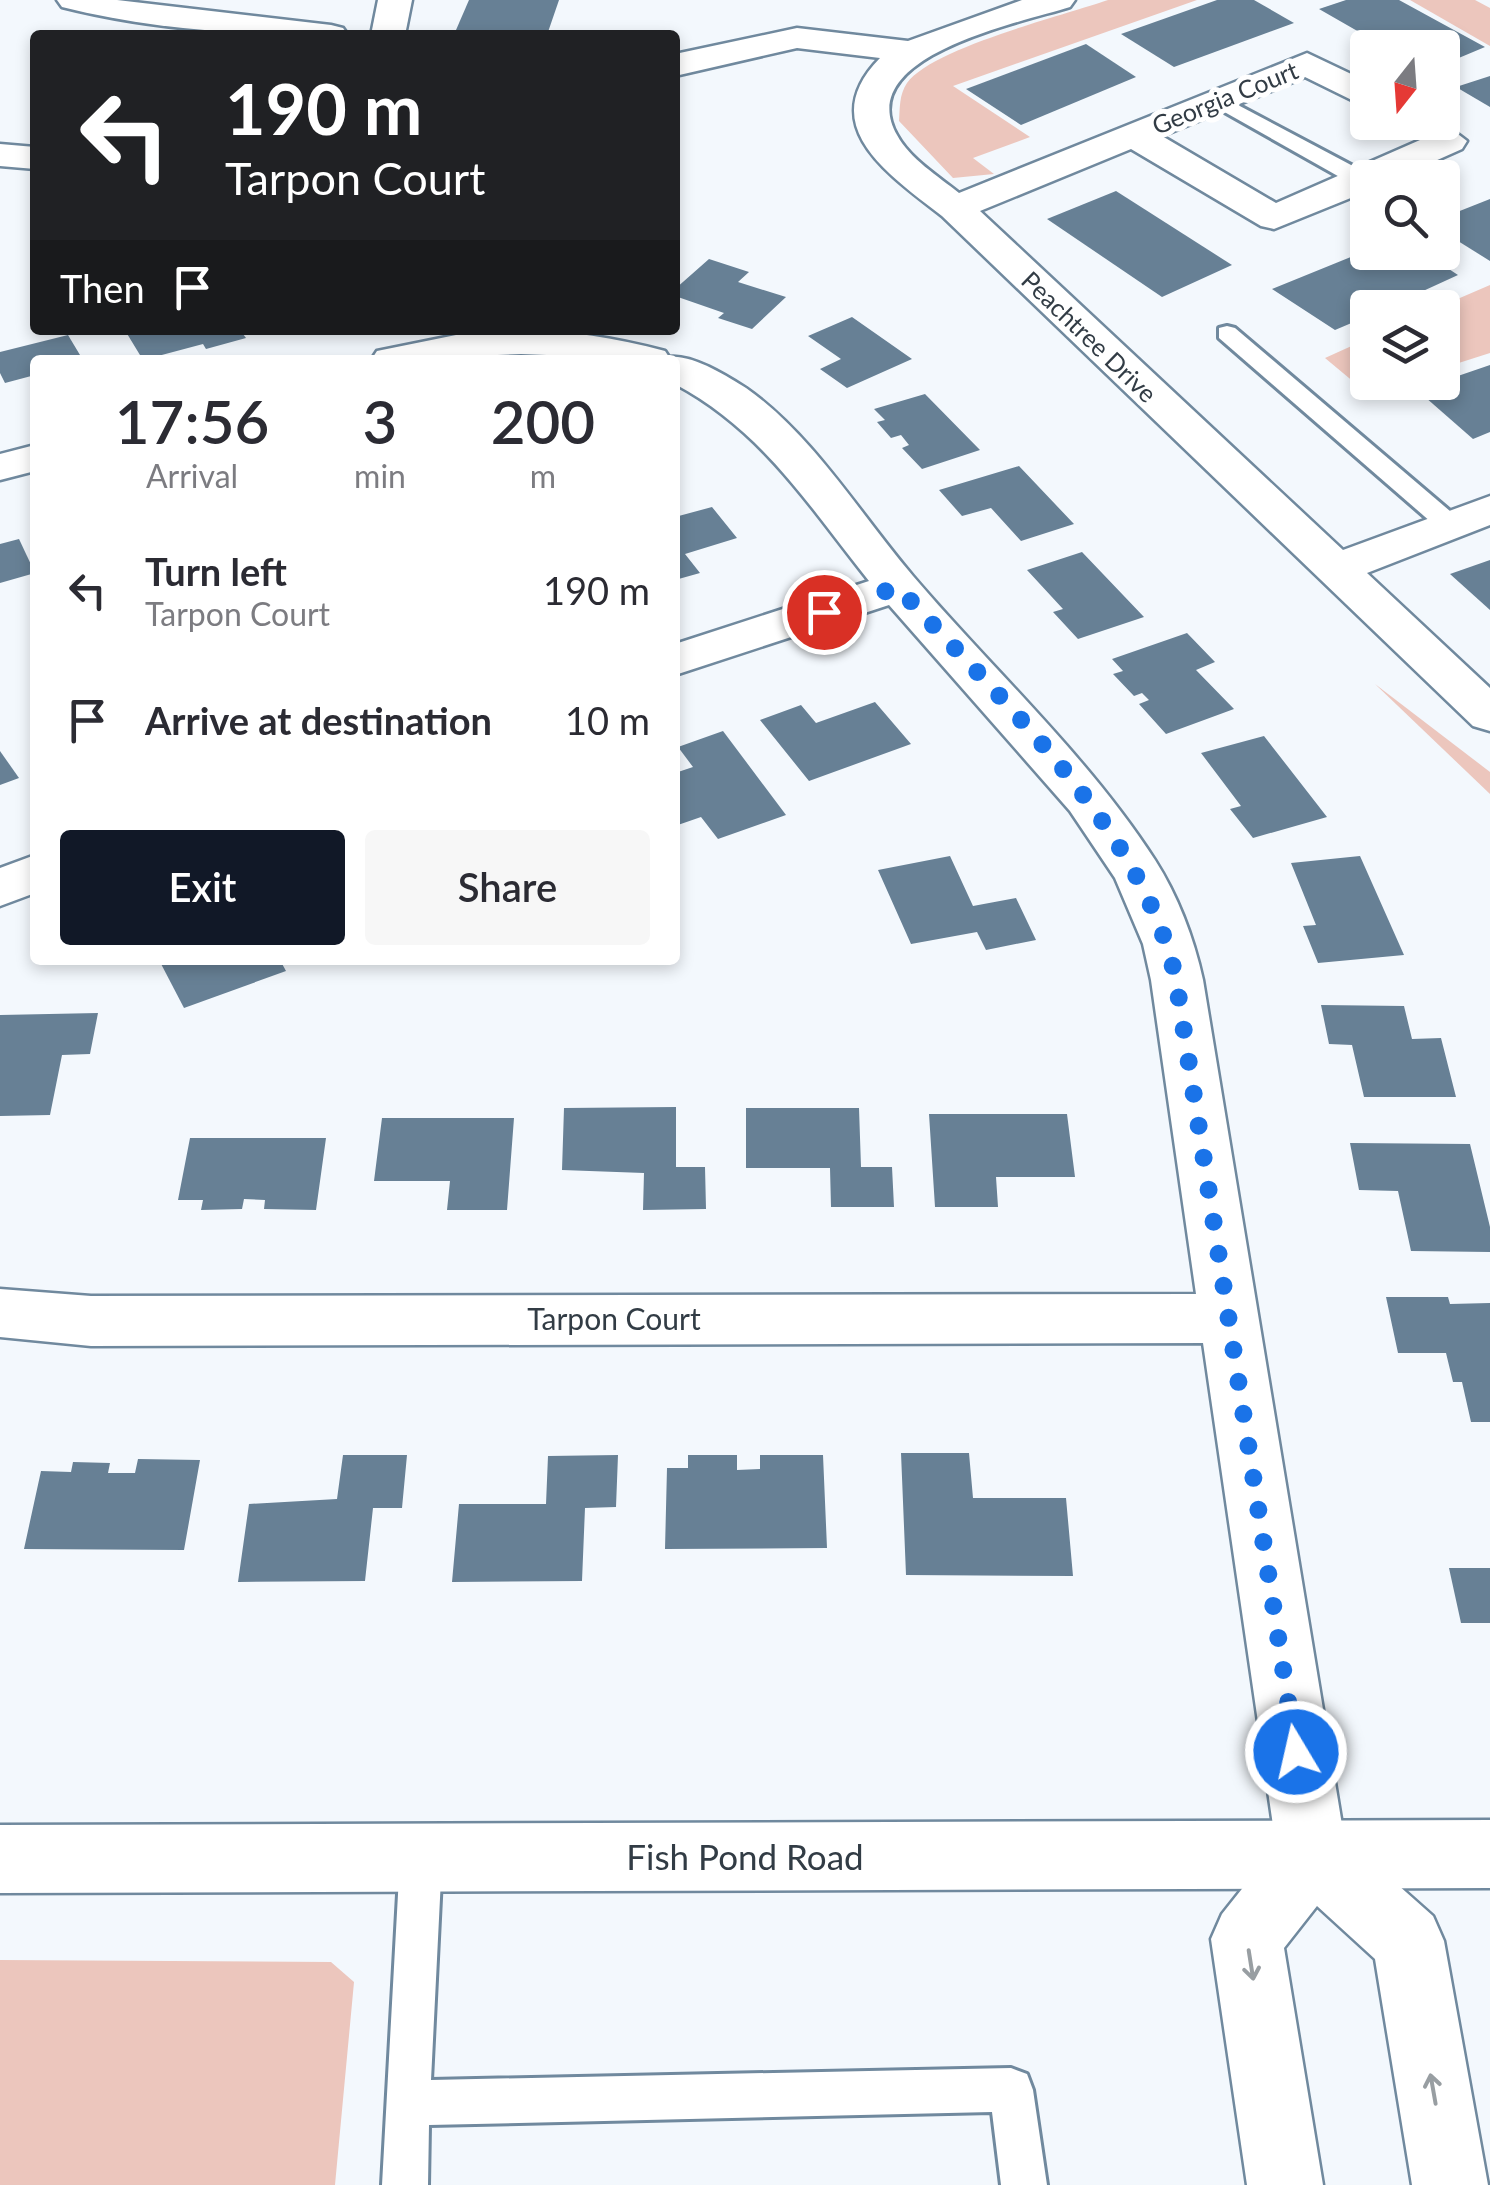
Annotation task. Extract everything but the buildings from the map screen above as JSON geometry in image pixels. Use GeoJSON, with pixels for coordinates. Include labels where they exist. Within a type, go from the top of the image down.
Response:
{"type":"FeatureCollection","features":[{"type":"Feature","properties":{"kind":"street"},"geometry":{"type":"LineString","coordinates":[[74,0],[128,13],[276,30]]}},
{"type":"Feature","properties":{"kind":"street"},"geometry":{"type":"LineString","coordinates":[[389,30],[396,0]]}},
{"type":"Feature","properties":{"kind":"street","name":"Peachtree Drive"},"geometry":{"type":"LineString","coordinates":[[1058,0],[1010,6],[908,51],[872,87],[869,105],[878,132],[906,169],[955,208],[1490,715]]}},
{"type":"Feature","properties":{"kind":"street"},"geometry":{"type":"LineString","coordinates":[[680,65],[797,38],[908,51]]}},
{"type":"Feature","properties":{"kind":"street","name":"Georgia Court"},"geometry":{"type":"LineString","coordinates":[[955,208],[1307,64],[1350,87]]}},
{"type":"Feature","properties":{"kind":"street","name":"Georgia Court"},"geometry":{"type":"LineString","coordinates":[[1134,135],[1274,218],[1350,184]]}},
{"type":"Feature","properties":{"kind":"street","name":"Georgia Court"},"geometry":{"type":"LineString","coordinates":[[1404,160],[1446,140]]}},
{"type":"Feature","properties":{"kind":"street"},"geometry":{"type":"LineString","coordinates":[[0,155],[30,158]]}},
{"type":"Feature","properties":{"kind":"street"},"geometry":{"type":"LineString","coordinates":[[412,355],[459,344],[501,341],[564,344],[624,355]]}},
{"type":"Feature","properties":{"kind":"street"},"geometry":{"type":"LineString","coordinates":[[680,370],[731,396],[756,416],[898,587],[1087,799],[1131,862],[1154,908],[1176,980],[1312,1855],[1408,1941],[1450,2185]]}},
{"type":"Feature","properties":{"kind":"street"},"geometry":{"type":"LineString","coordinates":[[0,468],[30,459]]}},
{"type":"Feature","properties":{"kind":"street"},"geometry":{"type":"LineString","coordinates":[[1334,570],[1490,509]]}},
{"type":"Feature","properties":{"kind":"street"},"geometry":{"type":"LineString","coordinates":[[680,658],[898,587]]}},
{"type":"Feature","properties":{"kind":"street"},"geometry":{"type":"LineString","coordinates":[[0,888],[30,874]]}},
{"type":"Feature","properties":{"kind":"street","name":"Tarpon Court"},"geometry":{"type":"LineString","coordinates":[[0,1313],[91,1321],[1228,1318]]}},
{"type":"Feature","properties":{"kind":"street","name":"Fish Pond Road"},"geometry":{"type":"LineString","coordinates":[[0,1859],[1490,1854]]}},
{"type":"Feature","properties":{"kind":"street"},"geometry":{"type":"LineString","coordinates":[[1285,2185],[1247,1939],[1312,1855]]}},
{"type":"Feature","properties":{"kind":"lane"},"geometry":{"type":"LineString","coordinates":[[1219,100],[1350,173]]}},
{"type":"Feature","properties":{"kind":"lane"},"geometry":{"type":"LineString","coordinates":[[1227,332],[1448,523]]}},
{"type":"Feature","properties":{"kind":"lane"},"geometry":{"type":"LineString","coordinates":[[405,2185],[421,1858]]}},
{"type":"Feature","properties":{"kind":"lane"},"geometry":{"type":"LineString","coordinates":[[408,2103],[1011,2090],[1024,2185]]}},
{"type":"Feature","properties":{"kind":"shaded area"},"geometry":{"type":"Polygon","coordinates":[[[1108,0],[1197,0],[953,86],[1030,137],[973,158],[994,174],[953,178],[899,121],[907,83],[921,70],[1000,34],[1108,0]]]}},
{"type":"Feature","properties":{"kind":"shaded area"},"geometry":{"type":"Polygon","coordinates":[[[1410,0],[1475,0],[1490,8],[1490,46],[1410,0]]]}},
{"type":"Feature","properties":{"kind":"shaded area"},"geometry":{"type":"Polygon","coordinates":[[[1490,285],[1490,353],[1460,363],[1460,298],[1490,285]]]}},
{"type":"Feature","properties":{"kind":"shaded area"},"geometry":{"type":"Polygon","coordinates":[[[1350,347],[1350,379],[1325,358],[1350,347]]]}},
{"type":"Feature","properties":{"kind":"shaded area"},"geometry":{"type":"Polygon","coordinates":[[[1375,684],[1490,772],[1490,794],[1375,684]]]}},
{"type":"Feature","properties":{"kind":"shaded area"},"geometry":{"type":"Polygon","coordinates":[[[0,1960],[331,1962],[354,1982],[335,2185],[0,2185],[0,1960]]]}},
{"type":"Feature","properties":{"kind":"route"},"geometry":{"type":"LineString","coordinates":[[824,612],[898,587],[1087,799],[1138,874],[1169,944],[1296,1752]]}}]}
